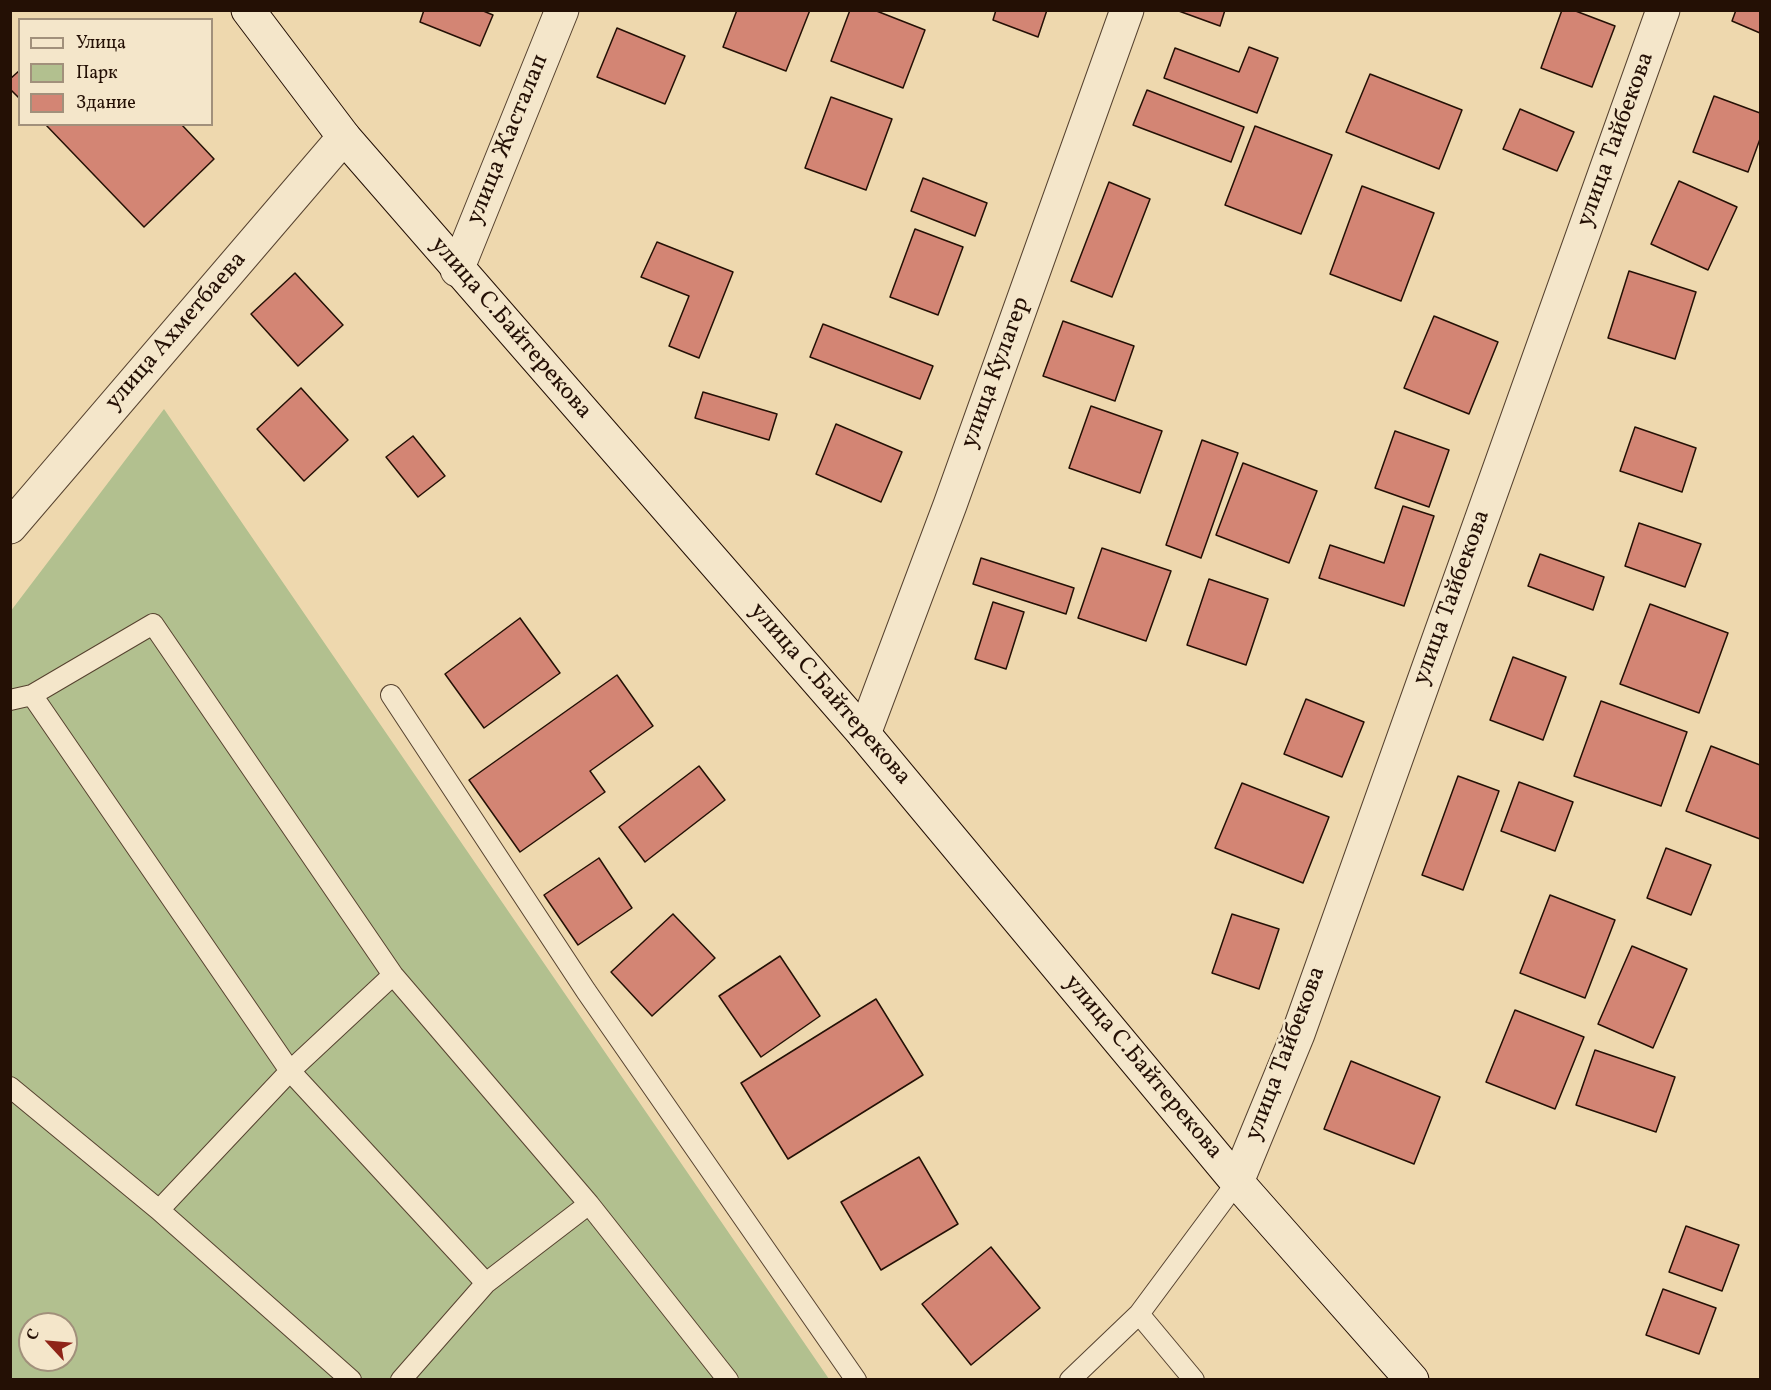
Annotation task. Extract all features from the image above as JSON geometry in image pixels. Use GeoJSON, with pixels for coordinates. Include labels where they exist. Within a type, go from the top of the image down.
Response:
{"type":"FeatureCollection","features":[{"type":"Feature","properties":{"kind":"street","name":"улица С.Байтерекова"},"geometry":{"type":"LineString","coordinates":[[248,10],[344,137],[457,270],[864,734],[1237,1182],[1412,1380]]}},
{"type":"Feature","properties":{"kind":"street","name":"улица Жасталап"},"geometry":{"type":"LineString","coordinates":[[457,270],[561,10]]}},
{"type":"Feature","properties":{"kind":"street","name":"улица Кулагер"},"geometry":{"type":"LineString","coordinates":[[864,734],[950,505],[1127,10]]}},
{"type":"Feature","properties":{"kind":"street","name":"улица Тайбекова"},"geometry":{"type":"LineString","coordinates":[[1237,1182],[1298,1034],[1663,10]]}},
{"type":"Feature","properties":{"kind":"street","name":"улица Ахметбаева"},"geometry":{"type":"LineString","coordinates":[[10,527],[344,137]]}},
{"type":"Feature","properties":{"kind":"lane"},"geometry":{"type":"LineString","coordinates":[[10,700],[32,694],[153,624],[393,975],[589,1204],[728,1380]]}},
{"type":"Feature","properties":{"kind":"lane"},"geometry":{"type":"LineString","coordinates":[[32,694],[290,1071],[486,1283]]}},
{"type":"Feature","properties":{"kind":"lane"},"geometry":{"type":"LineString","coordinates":[[391,695],[586,991],[856,1380]]}},
{"type":"Feature","properties":{"kind":"lane"},"geometry":{"type":"LineString","coordinates":[[159,1210],[290,1071],[393,975]]}},
{"type":"Feature","properties":{"kind":"lane"},"geometry":{"type":"LineString","coordinates":[[10,1087],[159,1210],[351,1380]]}},
{"type":"Feature","properties":{"kind":"lane"},"geometry":{"type":"LineString","coordinates":[[1070,1380],[1139,1314],[1237,1182]]}},
{"type":"Feature","properties":{"kind":"lane"},"geometry":{"type":"LineString","coordinates":[[401,1380],[486,1283],[589,1204]]}},
{"type":"Feature","properties":{"kind":"lane"},"geometry":{"type":"LineString","coordinates":[[1139,1314],[1194,1380]]}},
{"type":"Feature","properties":{"kind":"green space"},"geometry":{"type":"Polygon","coordinates":[[[164,409],[829,1379],[11,1379],[10,612],[164,409]]]}},
{"type":"Feature","properties":{"kind":"building"},"geometry":{"type":"Polygon","coordinates":[[[424,10],[481,10],[493,15],[480,46],[420,22],[424,10]]]}},
{"type":"Feature","properties":{"kind":"building"},"geometry":{"type":"Polygon","coordinates":[[[737,10],[810,10],[786,71],[723,47],[737,10]]]}},
{"type":"Feature","properties":{"kind":"building"},"geometry":{"type":"Polygon","coordinates":[[[850,10],[874,10],[925,30],[903,88],[831,61],[850,10]]]}},
{"type":"Feature","properties":{"kind":"building"},"geometry":{"type":"Polygon","coordinates":[[[996,10],[1047,10],[1038,37],[993,20],[996,10]]]}},
{"type":"Feature","properties":{"kind":"building"},"geometry":{"type":"Polygon","coordinates":[[[1176,10],[1225,10],[1220,26],[1176,10]]]}},
{"type":"Feature","properties":{"kind":"building"},"geometry":{"type":"Polygon","coordinates":[[[1562,10],[1573,10],[1615,26],[1592,87],[1541,68],[1562,10]]]}},
{"type":"Feature","properties":{"kind":"building"},"geometry":{"type":"Polygon","coordinates":[[[1736,10],[1760,10],[1760,33],[1732,21],[1736,10]]]}},
{"type":"Feature","properties":{"kind":"building"},"geometry":{"type":"Polygon","coordinates":[[[617,28],[685,56],[665,104],[597,77],[617,28]]]}},
{"type":"Feature","properties":{"kind":"building"},"geometry":{"type":"Polygon","coordinates":[[[1249,47],[1278,58],[1257,113],[1164,78],[1175,48],[1239,72],[1249,47]]]}},
{"type":"Feature","properties":{"kind":"building"},"geometry":{"type":"Polygon","coordinates":[[[18,72],[18,97],[10,89],[10,79],[18,72]]]}},
{"type":"Feature","properties":{"kind":"building"},"geometry":{"type":"Polygon","coordinates":[[[1370,74],[1462,110],[1439,169],[1346,132],[1370,74]]]}},
{"type":"Feature","properties":{"kind":"building"},"geometry":{"type":"Polygon","coordinates":[[[1147,90],[1244,127],[1231,162],[1133,125],[1147,90]]]}},
{"type":"Feature","properties":{"kind":"building"},"geometry":{"type":"Polygon","coordinates":[[[1714,96],[1760,113],[1760,139],[1748,172],[1693,152],[1714,96]]]}},
{"type":"Feature","properties":{"kind":"building"},"geometry":{"type":"Polygon","coordinates":[[[831,97],[892,119],[866,190],[805,168],[831,97]]]}},
{"type":"Feature","properties":{"kind":"building"},"geometry":{"type":"Polygon","coordinates":[[[1520,109],[1574,132],[1557,171],[1503,149],[1520,109]]]}},
{"type":"Feature","properties":{"kind":"building"},"geometry":{"type":"Polygon","coordinates":[[[47,126],[183,126],[214,159],[144,227],[47,126]]]}},
{"type":"Feature","properties":{"kind":"building"},"geometry":{"type":"Polygon","coordinates":[[[1255,126],[1332,155],[1301,234],[1225,205],[1255,126]]]}},
{"type":"Feature","properties":{"kind":"building"},"geometry":{"type":"Polygon","coordinates":[[[923,178],[987,203],[975,236],[911,211],[923,178]]]}},
{"type":"Feature","properties":{"kind":"building"},"geometry":{"type":"Polygon","coordinates":[[[1679,181],[1737,207],[1708,270],[1651,244],[1679,181]]]}},
{"type":"Feature","properties":{"kind":"building"},"geometry":{"type":"Polygon","coordinates":[[[1109,182],[1150,199],[1112,297],[1071,281],[1109,182]]]}},
{"type":"Feature","properties":{"kind":"building"},"geometry":{"type":"Polygon","coordinates":[[[1362,186],[1434,213],[1401,301],[1330,274],[1362,186]]]}},
{"type":"Feature","properties":{"kind":"building"},"geometry":{"type":"Polygon","coordinates":[[[915,229],[963,247],[938,315],[890,297],[915,229]]]}},
{"type":"Feature","properties":{"kind":"building"},"geometry":{"type":"Polygon","coordinates":[[[657,242],[733,272],[699,358],[669,346],[689,296],[641,277],[657,242]]]}},
{"type":"Feature","properties":{"kind":"building"},"geometry":{"type":"Polygon","coordinates":[[[1629,271],[1696,292],[1675,359],[1608,338],[1629,271]]]}},
{"type":"Feature","properties":{"kind":"building"},"geometry":{"type":"Polygon","coordinates":[[[295,273],[343,325],[298,366],[251,314],[295,273]]]}},
{"type":"Feature","properties":{"kind":"building"},"geometry":{"type":"Polygon","coordinates":[[[1434,316],[1498,342],[1469,414],[1404,388],[1434,316]]]}},
{"type":"Feature","properties":{"kind":"building"},"geometry":{"type":"Polygon","coordinates":[[[1063,321],[1134,346],[1115,401],[1043,376],[1063,321]]]}},
{"type":"Feature","properties":{"kind":"building"},"geometry":{"type":"Polygon","coordinates":[[[823,324],[933,366],[920,399],[810,357],[823,324]]]}},
{"type":"Feature","properties":{"kind":"building"},"geometry":{"type":"Polygon","coordinates":[[[301,388],[348,440],[304,481],[257,429],[301,388]]]}},
{"type":"Feature","properties":{"kind":"building"},"geometry":{"type":"Polygon","coordinates":[[[703,392],[777,414],[769,440],[695,418],[703,392]]]}},
{"type":"Feature","properties":{"kind":"building"},"geometry":{"type":"Polygon","coordinates":[[[1091,406],[1162,431],[1140,493],[1069,468],[1091,406]]]}},
{"type":"Feature","properties":{"kind":"building"},"geometry":{"type":"Polygon","coordinates":[[[836,424],[902,452],[881,502],[816,474],[836,424]]]}},
{"type":"Feature","properties":{"kind":"building"},"geometry":{"type":"Polygon","coordinates":[[[1635,427],[1696,448],[1682,492],[1620,471],[1635,427]]]}},
{"type":"Feature","properties":{"kind":"building"},"geometry":{"type":"Polygon","coordinates":[[[1395,431],[1449,450],[1429,507],[1375,488],[1395,431]]]}},
{"type":"Feature","properties":{"kind":"building"},"geometry":{"type":"Polygon","coordinates":[[[413,436],[445,476],[418,497],[386,457],[413,436]]]}},
{"type":"Feature","properties":{"kind":"building"},"geometry":{"type":"Polygon","coordinates":[[[1202,440],[1238,453],[1201,558],[1166,545],[1202,440]]]}},
{"type":"Feature","properties":{"kind":"building"},"geometry":{"type":"Polygon","coordinates":[[[1243,463],[1317,491],[1289,563],[1216,535],[1243,463]]]}},
{"type":"Feature","properties":{"kind":"building"},"geometry":{"type":"Polygon","coordinates":[[[1403,506],[1434,516],[1404,606],[1319,578],[1330,545],[1384,563],[1403,506]]]}},
{"type":"Feature","properties":{"kind":"building"},"geometry":{"type":"Polygon","coordinates":[[[1639,523],[1701,544],[1685,587],[1625,566],[1639,523]]]}},
{"type":"Feature","properties":{"kind":"building"},"geometry":{"type":"Polygon","coordinates":[[[1102,548],[1171,571],[1146,641],[1078,618],[1102,548]]]}},
{"type":"Feature","properties":{"kind":"building"},"geometry":{"type":"Polygon","coordinates":[[[1540,554],[1604,577],[1593,610],[1528,586],[1540,554]]]}},
{"type":"Feature","properties":{"kind":"building"},"geometry":{"type":"Polygon","coordinates":[[[981,558],[1074,588],[1066,614],[973,584],[981,558]]]}},
{"type":"Feature","properties":{"kind":"building"},"geometry":{"type":"Polygon","coordinates":[[[1209,579],[1268,599],[1246,665],[1187,645],[1209,579]]]}},
{"type":"Feature","properties":{"kind":"building"},"geometry":{"type":"Polygon","coordinates":[[[993,602],[1024,612],[1006,669],[975,659],[993,602]]]}},
{"type":"Feature","properties":{"kind":"building"},"geometry":{"type":"Polygon","coordinates":[[[1650,604],[1728,633],[1699,713],[1620,684],[1650,604]]]}},
{"type":"Feature","properties":{"kind":"building"},"geometry":{"type":"Polygon","coordinates":[[[520,618],[560,673],[484,728],[445,674],[520,618]]]}},
{"type":"Feature","properties":{"kind":"building"},"geometry":{"type":"Polygon","coordinates":[[[1513,657],[1566,677],[1543,740],[1490,720],[1513,657]]]}},
{"type":"Feature","properties":{"kind":"building"},"geometry":{"type":"Polygon","coordinates":[[[617,675],[653,726],[590,771],[605,792],[520,852],[469,780],[617,675]]]}},
{"type":"Feature","properties":{"kind":"building"},"geometry":{"type":"Polygon","coordinates":[[[1306,699],[1364,722],[1342,777],[1284,754],[1306,699]]]}},
{"type":"Feature","properties":{"kind":"building"},"geometry":{"type":"Polygon","coordinates":[[[1601,701],[1687,732],[1661,806],[1574,776],[1601,701]]]}},
{"type":"Feature","properties":{"kind":"building"},"geometry":{"type":"Polygon","coordinates":[[[1711,746],[1760,765],[1760,839],[1686,811],[1711,746]]]}},
{"type":"Feature","properties":{"kind":"building"},"geometry":{"type":"Polygon","coordinates":[[[699,766],[725,800],[645,862],[619,827],[699,766]]]}},
{"type":"Feature","properties":{"kind":"building"},"geometry":{"type":"Polygon","coordinates":[[[1458,776],[1499,791],[1463,890],[1422,875],[1458,776]]]}},
{"type":"Feature","properties":{"kind":"building"},"geometry":{"type":"Polygon","coordinates":[[[1519,782],[1573,802],[1555,851],[1501,831],[1519,782]]]}},
{"type":"Feature","properties":{"kind":"building"},"geometry":{"type":"Polygon","coordinates":[[[1242,783],[1329,817],[1303,883],[1215,848],[1242,783]]]}},
{"type":"Feature","properties":{"kind":"building"},"geometry":{"type":"Polygon","coordinates":[[[1666,848],[1711,865],[1691,915],[1647,898],[1666,848]]]}},
{"type":"Feature","properties":{"kind":"building"},"geometry":{"type":"Polygon","coordinates":[[[599,858],[632,908],[578,945],[544,895],[599,858]]]}},
{"type":"Feature","properties":{"kind":"building"},"geometry":{"type":"Polygon","coordinates":[[[1550,895],[1615,920],[1585,998],[1520,973],[1550,895]]]}},
{"type":"Feature","properties":{"kind":"building"},"geometry":{"type":"Polygon","coordinates":[[[673,914],[715,958],[652,1016],[611,972],[673,914]]]}},
{"type":"Feature","properties":{"kind":"building"},"geometry":{"type":"Polygon","coordinates":[[[1232,914],[1279,929],[1259,989],[1212,973],[1232,914]]]}},
{"type":"Feature","properties":{"kind":"building"},"geometry":{"type":"Polygon","coordinates":[[[1632,946],[1687,969],[1653,1048],[1598,1024],[1632,946]]]}},
{"type":"Feature","properties":{"kind":"building"},"geometry":{"type":"Polygon","coordinates":[[[780,956],[820,1016],[761,1057],[719,996],[780,956]]]}},
{"type":"Feature","properties":{"kind":"building"},"geometry":{"type":"Polygon","coordinates":[[[876,999],[923,1075],[788,1159],[741,1083],[876,999]]]}},
{"type":"Feature","properties":{"kind":"building"},"geometry":{"type":"Polygon","coordinates":[[[1515,1010],[1584,1037],[1555,1109],[1486,1082],[1515,1010]]]}},
{"type":"Feature","properties":{"kind":"building"},"geometry":{"type":"Polygon","coordinates":[[[1595,1050],[1675,1077],[1656,1132],[1576,1105],[1595,1050]]]}},
{"type":"Feature","properties":{"kind":"building"},"geometry":{"type":"Polygon","coordinates":[[[1351,1061],[1440,1097],[1414,1164],[1324,1129],[1351,1061]]]}},
{"type":"Feature","properties":{"kind":"building"},"geometry":{"type":"Polygon","coordinates":[[[919,1157],[958,1224],[881,1270],[841,1202],[919,1157]]]}},
{"type":"Feature","properties":{"kind":"building"},"geometry":{"type":"Polygon","coordinates":[[[1686,1226],[1739,1245],[1722,1291],[1669,1272],[1686,1226]]]}},
{"type":"Feature","properties":{"kind":"building"},"geometry":{"type":"Polygon","coordinates":[[[991,1247],[1040,1308],[971,1365],[922,1304],[991,1247]]]}},
{"type":"Feature","properties":{"kind":"building"},"geometry":{"type":"Polygon","coordinates":[[[1663,1289],[1716,1308],[1699,1354],[1646,1335],[1663,1289]]]}}]}
